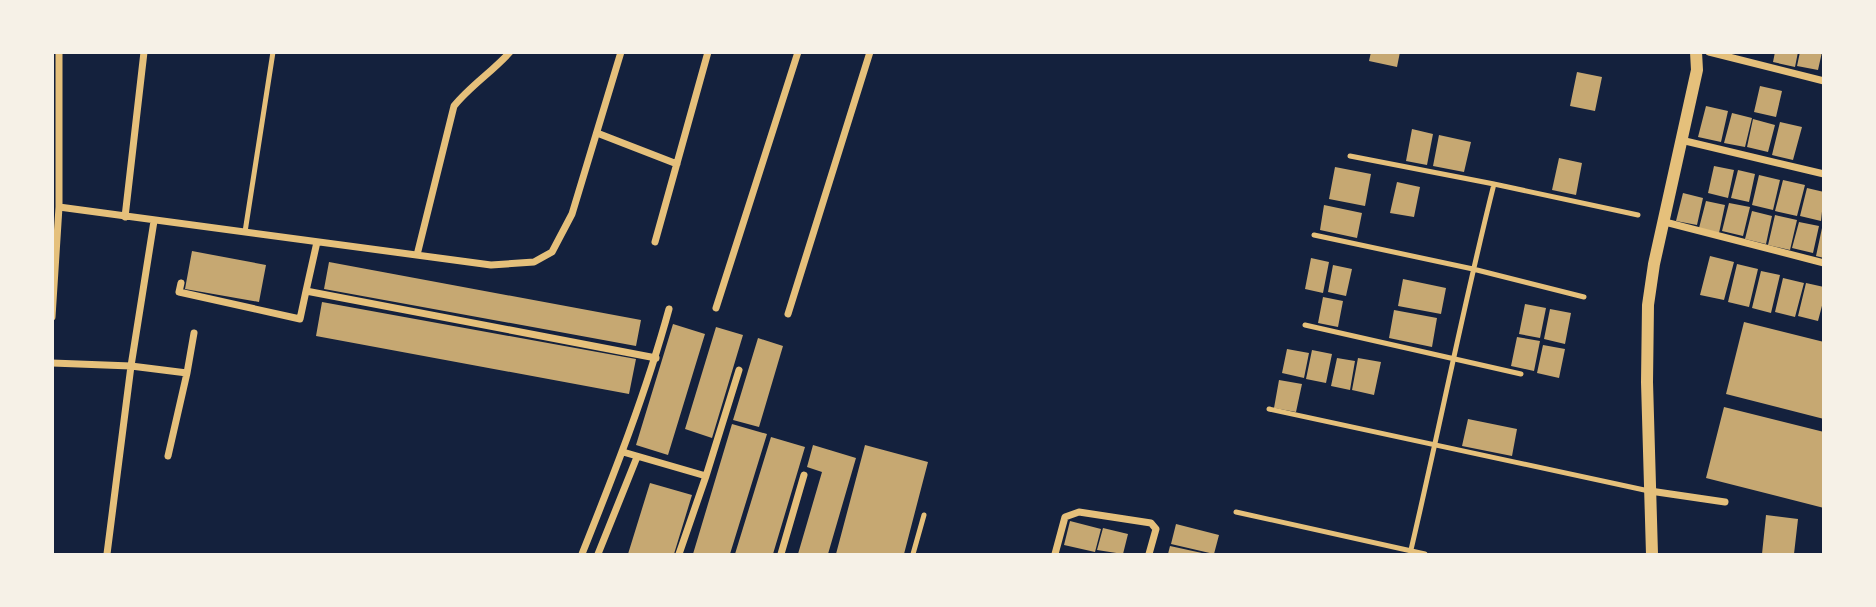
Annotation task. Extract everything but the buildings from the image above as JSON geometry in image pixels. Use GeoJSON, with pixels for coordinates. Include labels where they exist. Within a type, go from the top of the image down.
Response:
{"type":"FeatureCollection","features":[{"type":"Feature","properties":{"kind":"street"},"geometry":{"type":"LineString","coordinates":[[52,317],[59,207],[59,52]]}},
{"type":"Feature","properties":{"kind":"street"},"geometry":{"type":"LineString","coordinates":[[125,217],[144,52]]}},
{"type":"Feature","properties":{"kind":"street"},"geometry":{"type":"LineString","coordinates":[[416,255],[454,106],[468,89],[491,72],[510,52]]}},
{"type":"Feature","properties":{"kind":"street"},"geometry":{"type":"LineString","coordinates":[[59,207],[491,265],[534,261],[552,252],[572,214],[621,52]]}},
{"type":"Feature","properties":{"kind":"street"},"geometry":{"type":"LineString","coordinates":[[655,242],[708,52]]}},
{"type":"Feature","properties":{"kind":"street"},"geometry":{"type":"LineString","coordinates":[[716,308],[798,52]]}},
{"type":"Feature","properties":{"kind":"street"},"geometry":{"type":"LineString","coordinates":[[788,314],[870,52]]}},
{"type":"Feature","properties":{"kind":"street"},"geometry":{"type":"LineString","coordinates":[[1652,555],[1647,382],[1648,305],[1654,264],[1697,70],[1696,52]]}},
{"type":"Feature","properties":{"kind":"street"},"geometry":{"type":"LineString","coordinates":[[1709,52],[1824,81]]}},
{"type":"Feature","properties":{"kind":"street"},"geometry":{"type":"LineString","coordinates":[[597,133],[677,164]]}},
{"type":"Feature","properties":{"kind":"street"},"geometry":{"type":"LineString","coordinates":[[1681,140],[1824,174]]}},
{"type":"Feature","properties":{"kind":"street"},"geometry":{"type":"LineString","coordinates":[[107,555],[131,366],[154,221]]}},
{"type":"Feature","properties":{"kind":"street"},"geometry":{"type":"LineString","coordinates":[[1665,222],[1824,263]]}},
{"type":"Feature","properties":{"kind":"street"},"geometry":{"type":"LineString","coordinates":[[181,283],[179,292],[300,319],[317,242]]}},
{"type":"Feature","properties":{"kind":"street"},"geometry":{"type":"LineString","coordinates":[[306,291],[656,358]]}},
{"type":"Feature","properties":{"kind":"street"},"geometry":{"type":"LineString","coordinates":[[582,555],[623,452],[656,358],[669,309]]}},
{"type":"Feature","properties":{"kind":"street"},"geometry":{"type":"LineString","coordinates":[[168,456],[194,333]]}},
{"type":"Feature","properties":{"kind":"street"},"geometry":{"type":"LineString","coordinates":[[52,363],[131,366],[187,373]]}},
{"type":"Feature","properties":{"kind":"street"},"geometry":{"type":"LineString","coordinates":[[679,555],[739,370]]}},
{"type":"Feature","properties":{"kind":"street"},"geometry":{"type":"LineString","coordinates":[[623,452],[706,476]]}},
{"type":"Feature","properties":{"kind":"street"},"geometry":{"type":"LineString","coordinates":[[598,555],[637,457]]}},
{"type":"Feature","properties":{"kind":"street"},"geometry":{"type":"LineString","coordinates":[[781,555],[804,475]]}},
{"type":"Feature","properties":{"kind":"street"},"geometry":{"type":"LineString","coordinates":[[1650,491],[1725,502]]}},
{"type":"Feature","properties":{"kind":"street"},"geometry":{"type":"LineString","coordinates":[[1055,555],[1065,517],[1079,512],[1151,523],[1156,529],[1150,555]]}},
{"type":"Feature","properties":{"kind":"lane"},"geometry":{"type":"LineString","coordinates":[[245,233],[273,52]]}},
{"type":"Feature","properties":{"kind":"lane"},"geometry":{"type":"LineString","coordinates":[[1350,156],[1638,215]]}},
{"type":"Feature","properties":{"kind":"lane"},"geometry":{"type":"LineString","coordinates":[[1410,553],[1494,184]]}},
{"type":"Feature","properties":{"kind":"lane"},"geometry":{"type":"LineString","coordinates":[[1314,235],[1473,269],[1584,297]]}},
{"type":"Feature","properties":{"kind":"lane"},"geometry":{"type":"LineString","coordinates":[[1305,325],[1521,374]]}},
{"type":"Feature","properties":{"kind":"lane"},"geometry":{"type":"LineString","coordinates":[[1269,409],[1650,491]]}},
{"type":"Feature","properties":{"kind":"lane"},"geometry":{"type":"LineString","coordinates":[[1236,512],[1425,555]]}},
{"type":"Feature","properties":{"kind":"lane"},"geometry":{"type":"LineString","coordinates":[[913,555],[924,515]]}}]}
